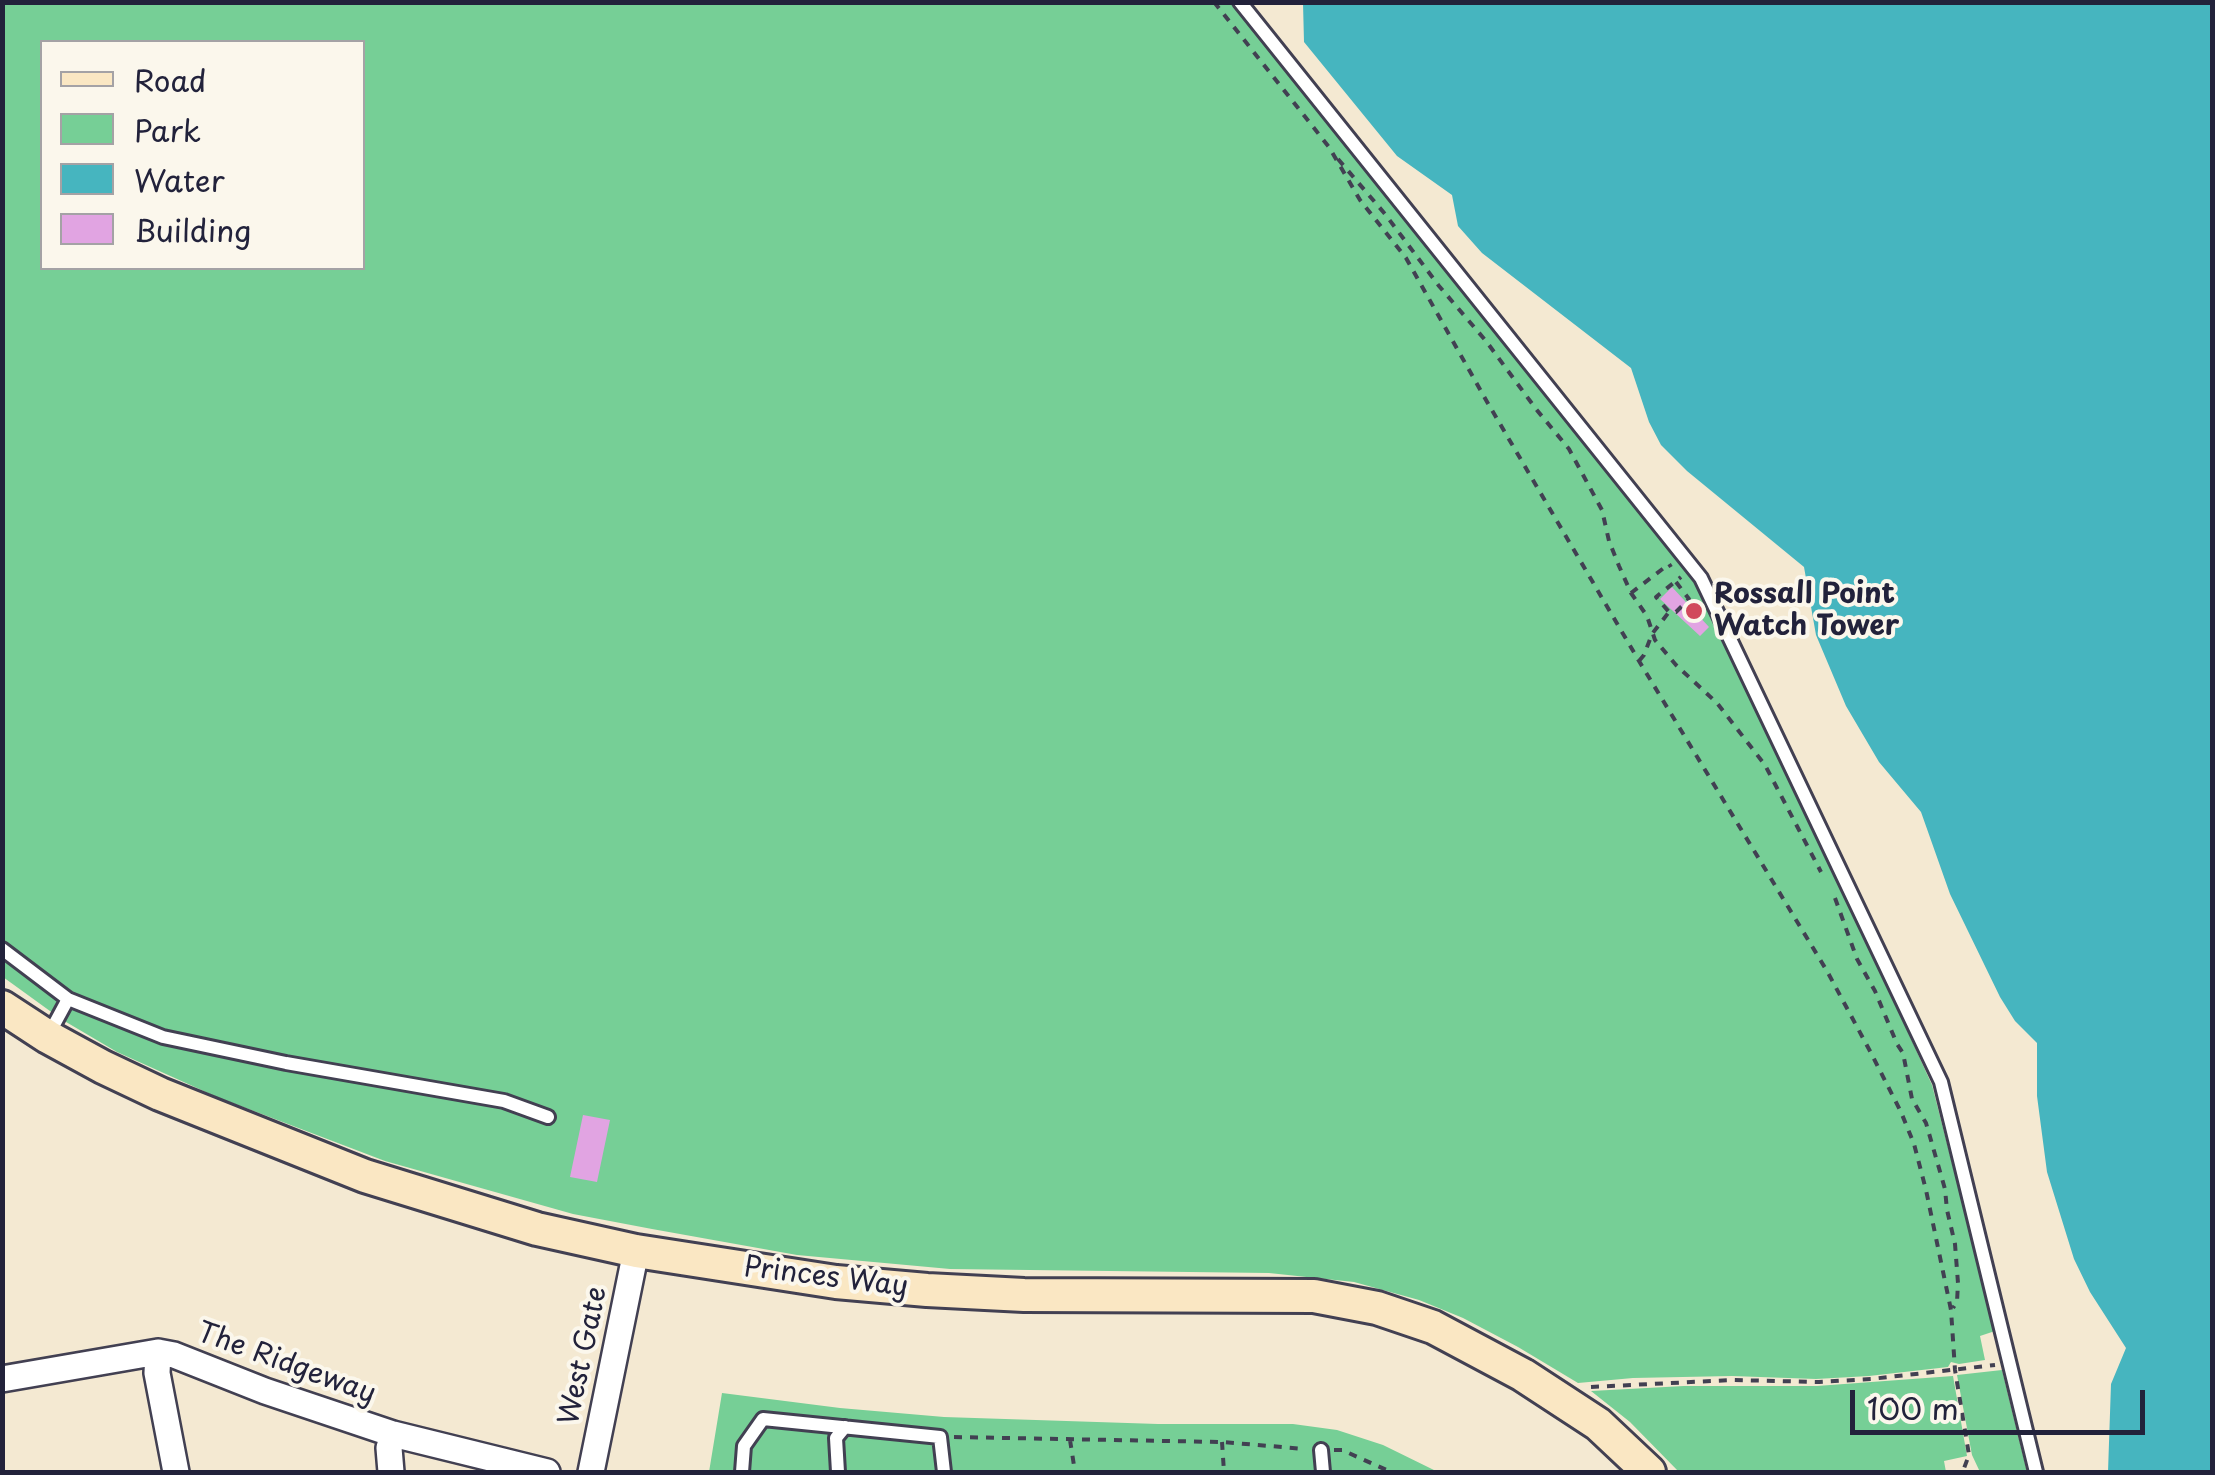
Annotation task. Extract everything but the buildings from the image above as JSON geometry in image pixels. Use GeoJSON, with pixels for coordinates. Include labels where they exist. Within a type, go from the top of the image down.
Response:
{"type":"FeatureCollection","features":[{"type":"Feature","properties":{"kind":"street","name":"Princes Way"},"geometry":{"type":"LineString","coordinates":[[2,1007],[48,1037],[160,1094],[365,1176],[519,1224],[636,1251],[836,1282],[927,1290],[1024,1295],[1314,1296],[1377,1308],[1433,1327],[1523,1375],[1613,1437],[1649,1472]]}},
{"type":"Feature","properties":{"kind":"street","name":"West Gate"},"geometry":{"type":"LineString","coordinates":[[591,1472],[636,1251]]}},
{"type":"Feature","properties":{"kind":"street","name":"The Ridgeway"},"geometry":{"type":"LineString","coordinates":[[2,1379],[158,1352],[393,1434],[547,1472]]}},
{"type":"Feature","properties":{"kind":"street"},"geometry":{"type":"LineString","coordinates":[[158,1352],[157,1373],[176,1472]]}},
{"type":"Feature","properties":{"kind":"street"},"geometry":{"type":"LineString","coordinates":[[391,1472],[389,1448],[393,1434]]}},
{"type":"Feature","properties":{"kind":"lane"},"geometry":{"type":"LineString","coordinates":[[1240,2],[1701,578],[1941,1082],[2036,1472]]}},
{"type":"Feature","properties":{"kind":"lane"},"geometry":{"type":"LineString","coordinates":[[2,949],[68,999],[163,1037],[286,1063],[504,1100],[548,1117]]}},
{"type":"Feature","properties":{"kind":"lane"},"geometry":{"type":"LineString","coordinates":[[48,1037],[68,999]]}},
{"type":"Feature","properties":{"kind":"lane"},"geometry":{"type":"LineString","coordinates":[[742,1472],[744,1446],[763,1420],[940,1437],[944,1472]]}},
{"type":"Feature","properties":{"kind":"lane"},"geometry":{"type":"LineString","coordinates":[[838,1472],[836,1438],[845,1428]]}},
{"type":"Feature","properties":{"kind":"lane"},"geometry":{"type":"LineString","coordinates":[[1321,1450],[1323,1472]]}},
{"type":"Feature","properties":{"kind":"path"},"geometry":{"type":"LineString","coordinates":[[1214,2],[1569,448],[1602,510],[1609,541],[1631,593],[1647,616],[1652,634],[1665,654],[1717,703],[1765,764],[1826,880]]}},
{"type":"Feature","properties":{"kind":"path"},"geometry":{"type":"LineString","coordinates":[[1329,147],[1360,200],[1406,258],[1639,660],[1827,970],[1900,1112],[1914,1144],[1926,1190],[1951,1310],[1955,1370],[1969,1455],[1963,1471]]}},
{"type":"Feature","properties":{"kind":"path"},"geometry":{"type":"LineString","coordinates":[[1631,593],[1669,564],[1681,578],[1656,597],[1669,612],[1676,612],[1690,599],[1676,582]]}},
{"type":"Feature","properties":{"kind":"path"},"geometry":{"type":"LineString","coordinates":[[1639,660],[1669,612]]}},
{"type":"Feature","properties":{"kind":"path"},"geometry":{"type":"LineString","coordinates":[[1833,892],[1857,959],[1903,1052],[1912,1099],[1926,1123],[1945,1189],[1958,1268],[1957,1302],[1951,1310]]}},
{"type":"Feature","properties":{"kind":"path"},"geometry":{"type":"LineString","coordinates":[[1572,1406],[1586,1388],[1602,1386],[1732,1380],[1819,1382],[2010,1363]]}},
{"type":"Feature","properties":{"kind":"path"},"geometry":{"type":"LineString","coordinates":[[940,1437],[1222,1442],[1342,1450],[1391,1472]]}},
{"type":"Feature","properties":{"kind":"path"},"geometry":{"type":"LineString","coordinates":[[1070,1440],[1076,1472]]}},
{"type":"Feature","properties":{"kind":"path"},"geometry":{"type":"LineString","coordinates":[[1222,1442],[1224,1472]]}},
{"type":"Feature","properties":{"kind":"green space"},"geometry":{"type":"Polygon","coordinates":[[[2,3],[1240,3],[1701,578],[1932,1085],[1995,1331],[1980,1336],[1985,1360],[1951,1362],[1948,1367],[1816,1379],[1732,1376],[1578,1383],[1463,1318],[1419,1300],[1354,1282],[1269,1273],[950,1269],[797,1255],[573,1214],[385,1161],[217,1097],[117,1052],[61,1019],[3,977],[2,3]]]}},
{"type":"Feature","properties":{"kind":"green space"},"geometry":{"type":"Polygon","coordinates":[[[2002,1370],[2027,1472],[1980,1472],[1972,1455],[1957,1375],[2002,1370]]]}},
{"type":"Feature","properties":{"kind":"green space"},"geometry":{"type":"Polygon","coordinates":[[[1953,1376],[1967,1456],[1944,1461],[1946,1472],[1679,1472],[1630,1422],[1591,1391],[1817,1386],[1953,1376]]]}},
{"type":"Feature","properties":{"kind":"green space"},"geometry":{"type":"Polygon","coordinates":[[[722,1393],[944,1417],[1293,1424],[1337,1430],[1383,1445],[1438,1472],[709,1472],[722,1393]]]}},
{"type":"Feature","properties":{"kind":"water"},"geometry":{"type":"Polygon","coordinates":[[[1303,3],[2212,3],[2212,1472],[2108,1472],[2111,1384],[2126,1348],[2074,1259],[2047,1172],[2037,1096],[2037,1043],[2015,1021],[2000,997],[1950,894],[1921,812],[1879,762],[1846,706],[1816,635],[1804,567],[1661,445],[1631,368],[1482,253],[1458,226],[1452,195],[1397,156],[1304,42],[1303,3]]]}},
{"type":"Feature","properties":{"kind":"place","name":"Rossall Point Watch Tower"},"geometry":{"type":"Point","coordinates":[1694,611]}}]}
